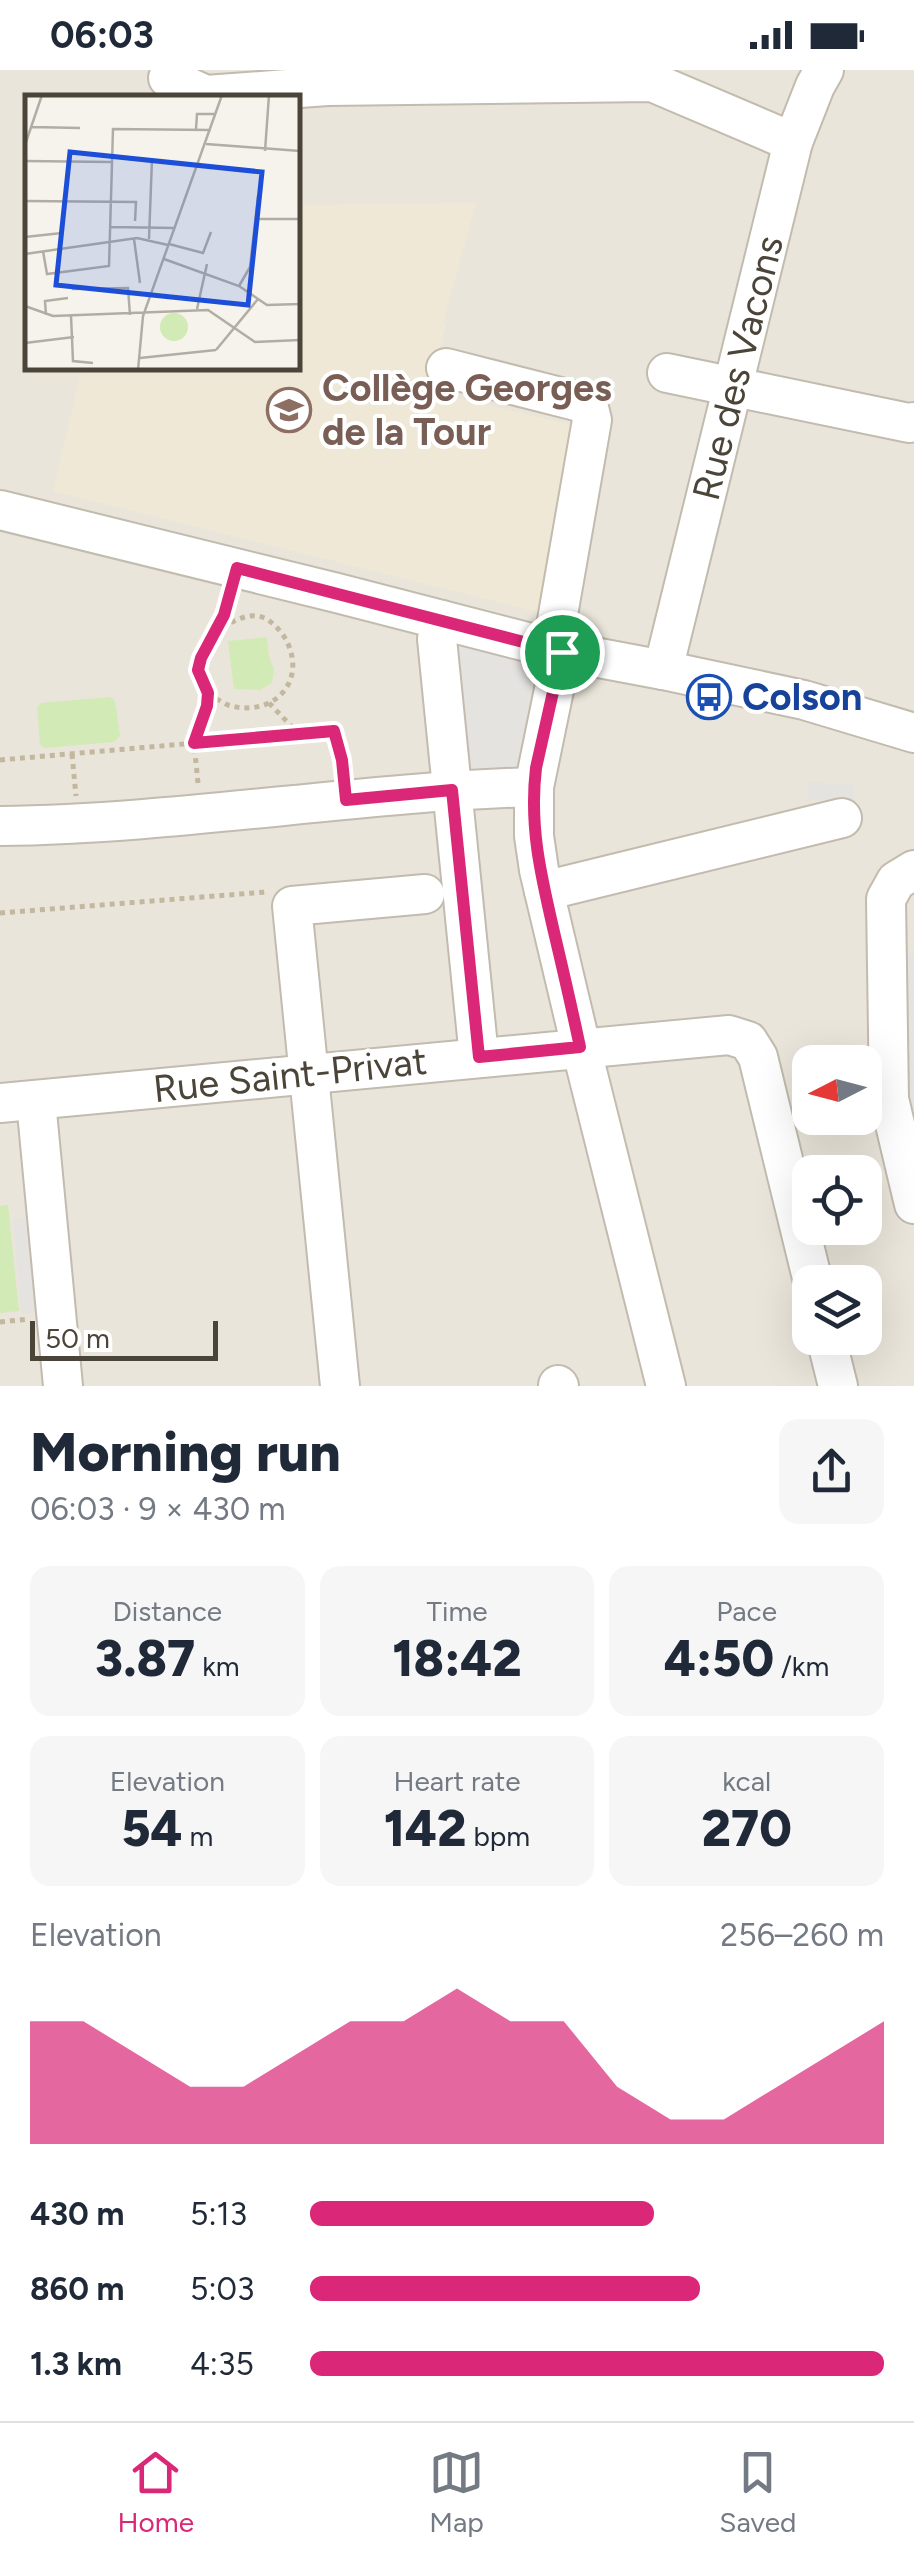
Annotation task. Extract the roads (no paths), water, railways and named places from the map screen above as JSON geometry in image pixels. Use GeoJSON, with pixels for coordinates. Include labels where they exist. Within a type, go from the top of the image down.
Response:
{"type":"FeatureCollection","features":[{"type":"Feature","properties":{"kind":"street","name":"Rue des Vacons"},"geometry":{"type":"LineString","coordinates":[[664,670],[793,142],[824,70]]}},
{"type":"Feature","properties":{"kind":"street"},"geometry":{"type":"LineString","coordinates":[[168,78],[206,95],[326,78],[566,76],[652,82],[793,142]]}},
{"type":"Feature","properties":{"kind":"street"},"geometry":{"type":"LineString","coordinates":[[446,368],[580,402],[589,408],[592,420],[534,788],[534,836],[580,1047],[666,1386]]}},
{"type":"Feature","properties":{"kind":"street"},"geometry":{"type":"LineString","coordinates":[[667,373],[914,422]]}},
{"type":"Feature","properties":{"kind":"street"},"geometry":{"type":"LineString","coordinates":[[0,510],[557,650],[804,700],[914,733]]}},
{"type":"Feature","properties":{"kind":"street"},"geometry":{"type":"LineString","coordinates":[[442,620],[437,639],[479,1057]]}},
{"type":"Feature","properties":{"kind":"street"},"geometry":{"type":"LineString","coordinates":[[0,826],[79,825],[452,790],[534,788]]}},
{"type":"Feature","properties":{"kind":"street"},"geometry":{"type":"LineString","coordinates":[[544,891],[842,818]]}},
{"type":"Feature","properties":{"kind":"street"},"geometry":{"type":"LineString","coordinates":[[914,870],[896,881],[886,899],[889,1100],[914,1204]]}},
{"type":"Feature","properties":{"kind":"street"},"geometry":{"type":"LineString","coordinates":[[340,1386],[292,906],[426,894]]}},
{"type":"Feature","properties":{"kind":"street","name":"Rue Saint-Privat"},"geometry":{"type":"LineString","coordinates":[[18,1102],[729,1035],[748,1041],[758,1057],[809,1265]]}},
{"type":"Feature","properties":{"kind":"street"},"geometry":{"type":"LineString","coordinates":[[18,1102],[64,1386]]}},
{"type":"Feature","properties":{"kind":"street"},"geometry":{"type":"LineString","coordinates":[[830,1355],[838,1386]]}},
{"type":"Feature","properties":{"kind":"place","name":"Collège Georges de la Tour"},"geometry":{"type":"Point","coordinates":[289,410]}},
{"type":"Feature","properties":{"kind":"place","name":"Colson"},"geometry":{"type":"Point","coordinates":[709,697]}}]}
